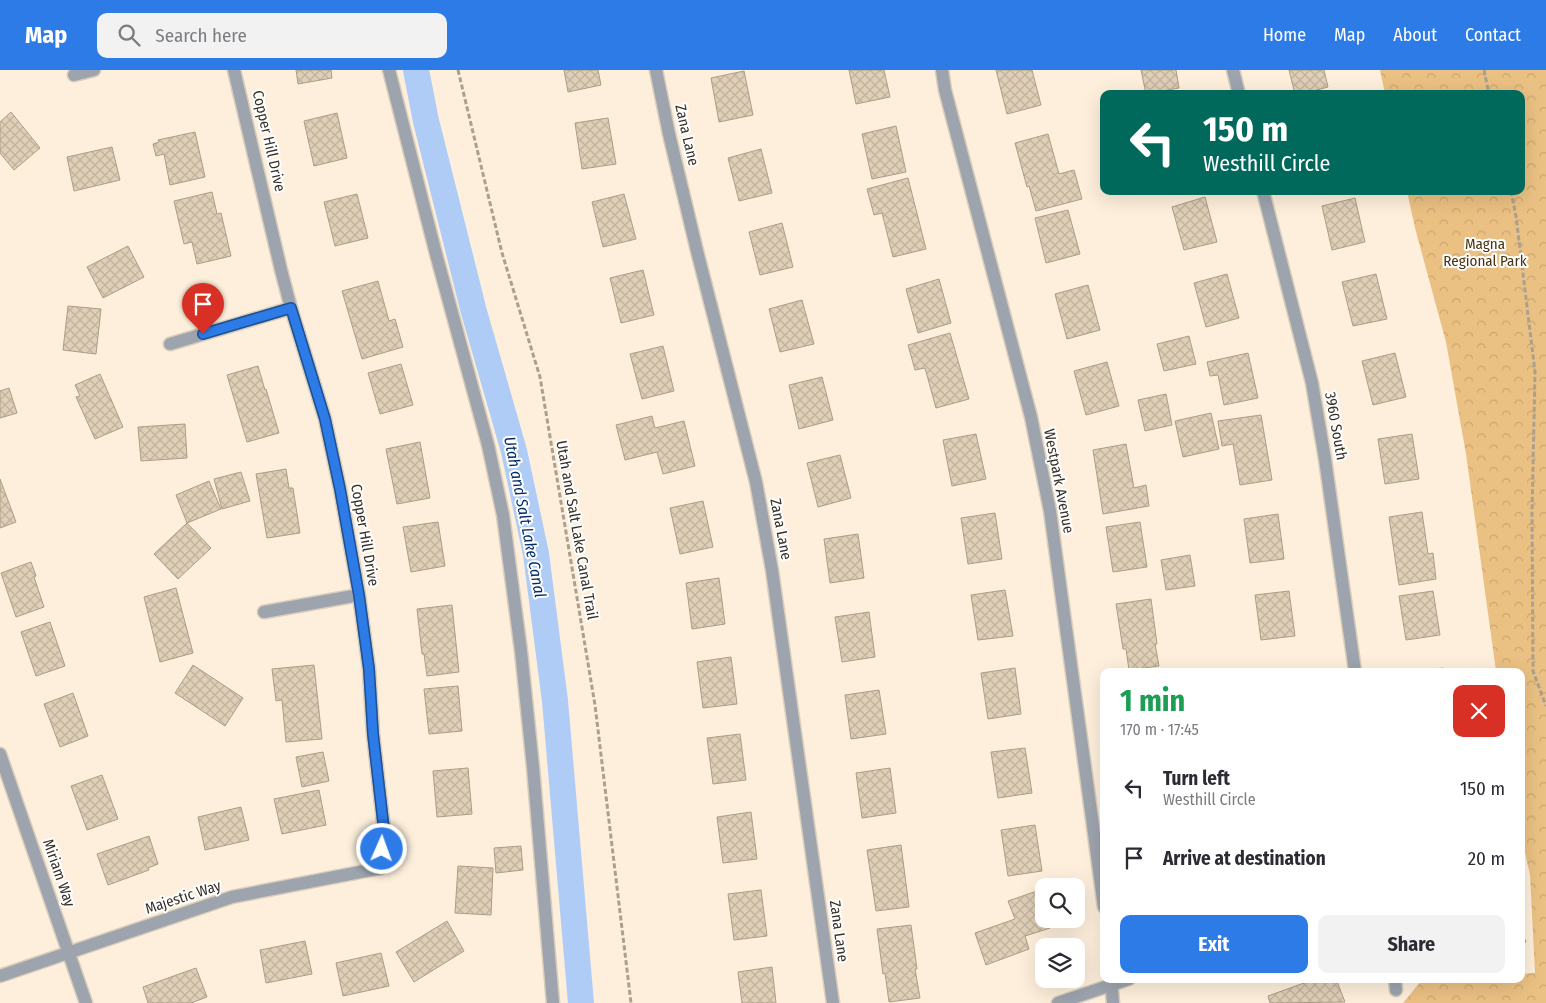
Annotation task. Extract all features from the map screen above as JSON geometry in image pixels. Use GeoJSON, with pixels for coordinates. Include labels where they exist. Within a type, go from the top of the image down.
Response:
{"type":"FeatureCollection","features":[{"type":"Feature","properties":{"kind":"street"},"geometry":{"type":"LineString","coordinates":[[74,74],[94,70]]}},
{"type":"Feature","properties":{"kind":"street","name":"Copper Hill Drive"},"geometry":{"type":"LineString","coordinates":[[234,70],[291,308],[325,419],[340,489],[359,595],[369,669],[373,734],[384,830],[381,868]]}},
{"type":"Feature","properties":{"kind":"street"},"geometry":{"type":"LineString","coordinates":[[389,70],[436,254],[488,445],[503,515],[521,651],[533,767],[553,1003]]}},
{"type":"Feature","properties":{"kind":"street","name":"Zana Lane"},"geometry":{"type":"LineString","coordinates":[[656,70],[693,233],[756,482],[772,570],[833,1003]]}},
{"type":"Feature","properties":{"kind":"street","name":"Westpark Avenue"},"geometry":{"type":"LineString","coordinates":[[942,70],[945,90],[1031,418],[1050,511],[1100,878]]}},
{"type":"Feature","properties":{"kind":"street"},"geometry":{"type":"LineString","coordinates":[[1233,70],[1238,90]]}},
{"type":"Feature","properties":{"kind":"street","name":"3960 South"},"geometry":{"type":"LineString","coordinates":[[1264,195],[1312,383],[1326,459],[1355,668]]}},
{"type":"Feature","properties":{"kind":"street"},"geometry":{"type":"LineString","coordinates":[[170,344],[291,308]]}},
{"type":"Feature","properties":{"kind":"street"},"geometry":{"type":"LineString","coordinates":[[264,612],[359,595]]}},
{"type":"Feature","properties":{"kind":"street","name":"Miriam Way"},"geometry":{"type":"LineString","coordinates":[[0,754],[86,1003]]}},
{"type":"Feature","properties":{"kind":"street","name":"Majestic Way"},"geometry":{"type":"LineString","coordinates":[[0,976],[232,897],[381,868]]}},
{"type":"Feature","properties":{"kind":"street"},"geometry":{"type":"LineString","coordinates":[[1058,1003],[1109,983]]}},
{"type":"Feature","properties":{"kind":"street"},"geometry":{"type":"LineString","coordinates":[[1112,983],[1113,1003]]}},
{"type":"Feature","properties":{"kind":"path","name":"Utah and Salt Lake Canal Trail"},"geometry":{"type":"LineString","coordinates":[[458,70],[502,253],[540,377],[595,705],[631,1003]]}},
{"type":"Feature","properties":{"kind":"path"},"geometry":{"type":"LineString","coordinates":[[1484,70],[1488,90]]}},
{"type":"Feature","properties":{"kind":"path"},"geometry":{"type":"LineString","coordinates":[[1512,195],[1535,372],[1532,514],[1533,671],[1546,706]]}},
{"type":"Feature","properties":{"kind":"green space","name":"Magna Regional Park"},"geometry":{"type":"Polygon","coordinates":[[[1380,70],[1546,70],[1546,1003],[1403,1003],[1420,983],[1525,983],[1525,974],[1535,973],[1530,875],[1525,853],[1525,668],[1496,668],[1466,454],[1446,342],[1408,195],[1525,195],[1525,90],[1384,90],[1380,70]]]}},
{"type":"Feature","properties":{"kind":"building"},"geometry":{"type":"Polygon","coordinates":[[[296,70],[331,70],[332,78],[298,84],[296,70]]]}},
{"type":"Feature","properties":{"kind":"building"},"geometry":{"type":"Polygon","coordinates":[[[564,70],[598,70],[601,85],[568,92],[564,70]]]}},
{"type":"Feature","properties":{"kind":"building"},"geometry":{"type":"Polygon","coordinates":[[[849,70],[884,70],[890,97],[856,104],[849,70]]]}},
{"type":"Feature","properties":{"kind":"building"},"geometry":{"type":"Polygon","coordinates":[[[996,70],[1032,70],[1041,105],[1007,114],[996,70]]]}},
{"type":"Feature","properties":{"kind":"building"},"geometry":{"type":"Polygon","coordinates":[[[1141,70],[1176,70],[1179,88],[1145,90],[1141,70]]]}},
{"type":"Feature","properties":{"kind":"building"},"geometry":{"type":"Polygon","coordinates":[[[1289,70],[1324,70],[1328,87],[1317,90],[1294,90],[1289,70]]]}},
{"type":"Feature","properties":{"kind":"building"},"geometry":{"type":"Polygon","coordinates":[[[744,71],[753,115],[719,122],[711,78],[744,71]]]}},
{"type":"Feature","properties":{"kind":"building"},"geometry":{"type":"Polygon","coordinates":[[[11,112],[40,148],[14,170],[0,153],[0,122],[11,112]]]}},
{"type":"Feature","properties":{"kind":"building"},"geometry":{"type":"Polygon","coordinates":[[[337,113],[347,158],[314,166],[304,121],[337,113]]]}},
{"type":"Feature","properties":{"kind":"building"},"geometry":{"type":"Polygon","coordinates":[[[608,118],[616,164],[582,169],[575,123],[608,118]]]}},
{"type":"Feature","properties":{"kind":"building"},"geometry":{"type":"Polygon","coordinates":[[[896,126],[906,172],[872,179],[862,134],[896,126]]]}},
{"type":"Feature","properties":{"kind":"building"},"geometry":{"type":"Polygon","coordinates":[[[195,132],[205,177],[170,185],[164,154],[156,156],[153,144],[159,142],[158,140],[195,132]]]}},
{"type":"Feature","properties":{"kind":"building"},"geometry":{"type":"Polygon","coordinates":[[[1048,134],[1059,174],[1074,170],[1082,199],[1036,211],[1029,186],[1027,187],[1015,143],[1048,134]]]}},
{"type":"Feature","properties":{"kind":"building"},"geometry":{"type":"Polygon","coordinates":[[[112,147],[120,180],[74,191],[67,157],[112,147]]]}},
{"type":"Feature","properties":{"kind":"building"},"geometry":{"type":"Polygon","coordinates":[[[761,149],[772,193],[739,201],[728,158],[761,149]]]}},
{"type":"Feature","properties":{"kind":"building"},"geometry":{"type":"Polygon","coordinates":[[[908,178],[926,249],[893,257],[882,213],[874,215],[867,189],[908,178]]]}},
{"type":"Feature","properties":{"kind":"building"},"geometry":{"type":"Polygon","coordinates":[[[212,192],[217,214],[221,213],[231,256],[197,264],[192,242],[184,244],[174,201],[212,192]]]}},
{"type":"Feature","properties":{"kind":"building"},"geometry":{"type":"Polygon","coordinates":[[[357,194],[368,238],[335,246],[324,202],[357,194]]]}},
{"type":"Feature","properties":{"kind":"building"},"geometry":{"type":"Polygon","coordinates":[[[624,194],[636,239],[603,247],[592,202],[624,194]]]}},
{"type":"Feature","properties":{"kind":"building"},"geometry":{"type":"Polygon","coordinates":[[[1205,197],[1217,242],[1184,250],[1172,207],[1205,197]]]}},
{"type":"Feature","properties":{"kind":"building"},"geometry":{"type":"Polygon","coordinates":[[[1355,198],[1365,242],[1332,250],[1322,206],[1355,198]]]}},
{"type":"Feature","properties":{"kind":"building"},"geometry":{"type":"Polygon","coordinates":[[[1068,210],[1080,254],[1046,263],[1035,218],[1068,210]]]}},
{"type":"Feature","properties":{"kind":"building"},"geometry":{"type":"Polygon","coordinates":[[[782,223],[793,267],[760,275],[749,232],[782,223]]]}},
{"type":"Feature","properties":{"kind":"building"},"geometry":{"type":"Polygon","coordinates":[[[128,246],[144,277],[103,298],[87,267],[128,246]]]}},
{"type":"Feature","properties":{"kind":"building"},"geometry":{"type":"Polygon","coordinates":[[[643,270],[654,315],[621,323],[610,278],[643,270]]]}},
{"type":"Feature","properties":{"kind":"building"},"geometry":{"type":"Polygon","coordinates":[[[1227,274],[1239,318],[1206,327],[1194,283],[1227,274]]]}},
{"type":"Feature","properties":{"kind":"building"},"geometry":{"type":"Polygon","coordinates":[[[1376,274],[1387,319],[1353,326],[1342,282],[1376,274]]]}},
{"type":"Feature","properties":{"kind":"building"},"geometry":{"type":"Polygon","coordinates":[[[939,279],[951,323],[918,333],[906,289],[939,279]]]}},
{"type":"Feature","properties":{"kind":"building"},"geometry":{"type":"Polygon","coordinates":[[[378,281],[389,321],[395,319],[403,347],[362,359],[342,291],[378,281]]]}},
{"type":"Feature","properties":{"kind":"building"},"geometry":{"type":"Polygon","coordinates":[[[1088,285],[1100,330],[1067,339],[1055,294],[1088,285]]]}},
{"type":"Feature","properties":{"kind":"building"},"geometry":{"type":"Polygon","coordinates":[[[802,300],[814,344],[780,352],[769,309],[802,300]]]}},
{"type":"Feature","properties":{"kind":"building"},"geometry":{"type":"Polygon","coordinates":[[[68,306],[101,309],[96,354],[63,350],[68,306]]]}},
{"type":"Feature","properties":{"kind":"building"},"geometry":{"type":"Polygon","coordinates":[[[950,333],[969,399],[936,408],[925,368],[915,370],[908,345],[950,333]]]}},
{"type":"Feature","properties":{"kind":"building"},"geometry":{"type":"Polygon","coordinates":[[[1189,336],[1196,364],[1164,371],[1157,344],[1189,336]]]}},
{"type":"Feature","properties":{"kind":"building"},"geometry":{"type":"Polygon","coordinates":[[[663,346],[674,391],[642,399],[630,354],[663,346]]]}},
{"type":"Feature","properties":{"kind":"building"},"geometry":{"type":"Polygon","coordinates":[[[1248,353],[1258,398],[1224,405],[1218,375],[1210,376],[1207,362],[1248,353]]]}},
{"type":"Feature","properties":{"kind":"building"},"geometry":{"type":"Polygon","coordinates":[[[1395,353],[1406,397],[1373,405],[1362,361],[1395,353]]]}},
{"type":"Feature","properties":{"kind":"building"},"geometry":{"type":"Polygon","coordinates":[[[1107,362],[1119,406],[1086,415],[1074,371],[1107,362]]]}},
{"type":"Feature","properties":{"kind":"building"},"geometry":{"type":"Polygon","coordinates":[[[401,364],[413,405],[380,414],[368,373],[401,364]]]}},
{"type":"Feature","properties":{"kind":"building"},"geometry":{"type":"Polygon","coordinates":[[[258,366],[279,433],[247,442],[227,375],[258,366]]]}},
{"type":"Feature","properties":{"kind":"building"},"geometry":{"type":"Polygon","coordinates":[[[100,374],[123,427],[95,439],[76,397],[80,396],[75,385],[100,374]]]}},
{"type":"Feature","properties":{"kind":"building"},"geometry":{"type":"Polygon","coordinates":[[[822,377],[833,420],[799,429],[789,385],[822,377]]]}},
{"type":"Feature","properties":{"kind":"building"},"geometry":{"type":"Polygon","coordinates":[[[9,388],[17,413],[0,418],[0,391],[9,388]]]}},
{"type":"Feature","properties":{"kind":"building"},"geometry":{"type":"Polygon","coordinates":[[[1166,394],[1172,425],[1145,431],[1138,400],[1166,394]]]}},
{"type":"Feature","properties":{"kind":"building"},"geometry":{"type":"Polygon","coordinates":[[[1211,413],[1219,449],[1183,457],[1175,421],[1211,413]]]}},
{"type":"Feature","properties":{"kind":"building"},"geometry":{"type":"Polygon","coordinates":[[[1261,415],[1272,480],[1240,485],[1233,444],[1222,446],[1218,421],[1261,415]]]}},
{"type":"Feature","properties":{"kind":"building"},"geometry":{"type":"Polygon","coordinates":[[[652,416],[655,428],[684,421],[695,466],[663,474],[657,452],[625,460],[616,425],[652,416]]]}},
{"type":"Feature","properties":{"kind":"building"},"geometry":{"type":"Polygon","coordinates":[[[185,424],[187,458],[141,461],[138,427],[185,424]]]}},
{"type":"Feature","properties":{"kind":"building"},"geometry":{"type":"Polygon","coordinates":[[[976,434],[986,479],[952,486],[943,440],[976,434]]]}},
{"type":"Feature","properties":{"kind":"building"},"geometry":{"type":"Polygon","coordinates":[[[1412,434],[1419,479],[1385,484],[1378,439],[1412,434]]]}},
{"type":"Feature","properties":{"kind":"building"},"geometry":{"type":"Polygon","coordinates":[[[420,442],[430,498],[397,504],[386,449],[420,442]]]}},
{"type":"Feature","properties":{"kind":"building"},"geometry":{"type":"Polygon","coordinates":[[[1126,444],[1134,488],[1146,485],[1149,506],[1103,514],[1093,450],[1126,444]]]}},
{"type":"Feature","properties":{"kind":"building"},"geometry":{"type":"Polygon","coordinates":[[[840,455],[851,498],[818,507],[807,463],[840,455]]]}},
{"type":"Feature","properties":{"kind":"building"},"geometry":{"type":"Polygon","coordinates":[[[286,469],[289,488],[293,488],[300,533],[267,538],[256,474],[286,469]]]}},
{"type":"Feature","properties":{"kind":"building"},"geometry":{"type":"Polygon","coordinates":[[[241,472],[250,501],[222,509],[214,479],[241,472]]]}},
{"type":"Feature","properties":{"kind":"building"},"geometry":{"type":"Polygon","coordinates":[[[0,479],[16,522],[0,528],[0,479]]]}},
{"type":"Feature","properties":{"kind":"building"},"geometry":{"type":"Polygon","coordinates":[[[209,481],[221,509],[187,523],[176,495],[209,481]]]}},
{"type":"Feature","properties":{"kind":"building"},"geometry":{"type":"Polygon","coordinates":[[[703,501],[713,547],[680,554],[670,508],[703,501]]]}},
{"type":"Feature","properties":{"kind":"building"},"geometry":{"type":"Polygon","coordinates":[[[1422,512],[1428,554],[1433,553],[1436,579],[1399,585],[1389,517],[1422,512]]]}},
{"type":"Feature","properties":{"kind":"building"},"geometry":{"type":"Polygon","coordinates":[[[995,513],[1002,559],[968,564],[961,518],[995,513]]]}},
{"type":"Feature","properties":{"kind":"building"},"geometry":{"type":"Polygon","coordinates":[[[1278,514],[1284,559],[1250,563],[1244,519],[1278,514]]]}},
{"type":"Feature","properties":{"kind":"building"},"geometry":{"type":"Polygon","coordinates":[[[438,522],[445,566],[411,572],[403,527],[438,522]]]}},
{"type":"Feature","properties":{"kind":"building"},"geometry":{"type":"Polygon","coordinates":[[[1140,522],[1147,567],[1113,572],[1106,527],[1140,522]]]}},
{"type":"Feature","properties":{"kind":"building"},"geometry":{"type":"Polygon","coordinates":[[[187,523],[211,548],[178,579],[154,554],[187,523]]]}},
{"type":"Feature","properties":{"kind":"building"},"geometry":{"type":"Polygon","coordinates":[[[858,534],[864,578],[830,583],[824,539],[858,534]]]}},
{"type":"Feature","properties":{"kind":"building"},"geometry":{"type":"Polygon","coordinates":[[[1190,555],[1195,586],[1166,590],[1161,560],[1190,555]]]}},
{"type":"Feature","properties":{"kind":"building"},"geometry":{"type":"Polygon","coordinates":[[[31,562],[44,607],[16,617],[1,573],[31,562]]]}},
{"type":"Feature","properties":{"kind":"building"},"geometry":{"type":"Polygon","coordinates":[[[719,578],[725,624],[692,629],[686,583],[719,578]]]}},
{"type":"Feature","properties":{"kind":"building"},"geometry":{"type":"Polygon","coordinates":[[[176,588],[193,653],[160,662],[144,597],[176,588]]]}},
{"type":"Feature","properties":{"kind":"building"},"geometry":{"type":"Polygon","coordinates":[[[1005,590],[1013,636],[978,640],[971,595],[1005,590]]]}},
{"type":"Feature","properties":{"kind":"building"},"geometry":{"type":"Polygon","coordinates":[[[1289,591],[1295,636],[1261,640],[1255,595],[1289,591]]]}},
{"type":"Feature","properties":{"kind":"building"},"geometry":{"type":"Polygon","coordinates":[[[1433,591],[1440,635],[1406,640],[1399,596],[1433,591]]]}},
{"type":"Feature","properties":{"kind":"building"},"geometry":{"type":"Polygon","coordinates":[[[1151,599],[1159,666],[1129,668],[1126,649],[1123,649],[1116,604],[1151,599]]]}},
{"type":"Feature","properties":{"kind":"building"},"geometry":{"type":"Polygon","coordinates":[[[452,605],[459,672],[427,676],[424,654],[422,654],[417,609],[452,605]]]}},
{"type":"Feature","properties":{"kind":"building"},"geometry":{"type":"Polygon","coordinates":[[[869,612],[875,657],[842,662],[835,617],[869,612]]]}},
{"type":"Feature","properties":{"kind":"building"},"geometry":{"type":"Polygon","coordinates":[[[50,622],[65,666],[36,676],[21,632],[50,622]]]}},
{"type":"Feature","properties":{"kind":"building"},"geometry":{"type":"Polygon","coordinates":[[[731,657],[737,704],[703,708],[697,662],[731,657]]]}},
{"type":"Feature","properties":{"kind":"building"},"geometry":{"type":"Polygon","coordinates":[[[193,665],[243,698],[225,726],[175,693],[193,665]]]}},
{"type":"Feature","properties":{"kind":"building"},"geometry":{"type":"Polygon","coordinates":[[[314,665],[322,739],[286,742],[282,700],[276,701],[272,669],[314,665]]]}},
{"type":"Feature","properties":{"kind":"building"},"geometry":{"type":"Polygon","coordinates":[[[1015,668],[1021,714],[988,719],[981,673],[1015,668]]]}},
{"type":"Feature","properties":{"kind":"building"},"geometry":{"type":"Polygon","coordinates":[[[458,686],[462,731],[429,734],[424,689],[458,686]]]}},
{"type":"Feature","properties":{"kind":"building"},"geometry":{"type":"Polygon","coordinates":[[[879,690],[886,734],[851,739],[845,695],[879,690]]]}},
{"type":"Feature","properties":{"kind":"building"},"geometry":{"type":"Polygon","coordinates":[[[73,693],[88,736],[60,747],[44,704],[73,693]]]}},
{"type":"Feature","properties":{"kind":"building"},"geometry":{"type":"Polygon","coordinates":[[[740,734],[746,780],[713,784],[707,738],[740,734]]]}},
{"type":"Feature","properties":{"kind":"building"},"geometry":{"type":"Polygon","coordinates":[[[1025,748],[1032,793],[998,798],[991,752],[1025,748]]]}},
{"type":"Feature","properties":{"kind":"building"},"geometry":{"type":"Polygon","coordinates":[[[323,752],[329,781],[302,787],[296,757],[323,752]]]}},
{"type":"Feature","properties":{"kind":"building"},"geometry":{"type":"Polygon","coordinates":[[[468,768],[472,814],[437,817],[433,771],[468,768]]]}},
{"type":"Feature","properties":{"kind":"building"},"geometry":{"type":"Polygon","coordinates":[[[890,768],[896,813],[862,818],[856,773],[890,768]]]}},
{"type":"Feature","properties":{"kind":"building"},"geometry":{"type":"Polygon","coordinates":[[[102,775],[118,819],[87,830],[71,786],[102,775]]]}},
{"type":"Feature","properties":{"kind":"building"},"geometry":{"type":"Polygon","coordinates":[[[319,790],[326,825],[282,834],[274,799],[319,790]]]}},
{"type":"Feature","properties":{"kind":"building"},"geometry":{"type":"Polygon","coordinates":[[[241,807],[249,840],[205,850],[198,817],[241,807]]]}},
{"type":"Feature","properties":{"kind":"building"},"geometry":{"type":"Polygon","coordinates":[[[751,812],[757,859],[723,863],[717,817],[751,812]]]}},
{"type":"Feature","properties":{"kind":"building"},"geometry":{"type":"Polygon","coordinates":[[[1035,825],[1042,871],[1008,876],[1001,830],[1035,825]]]}},
{"type":"Feature","properties":{"kind":"building"},"geometry":{"type":"Polygon","coordinates":[[[149,836],[158,864],[148,868],[149,870],[108,885],[97,854],[149,836]]]}},
{"type":"Feature","properties":{"kind":"building"},"geometry":{"type":"Polygon","coordinates":[[[901,845],[909,907],[876,911],[867,850],[901,845]]]}},
{"type":"Feature","properties":{"kind":"building"},"geometry":{"type":"Polygon","coordinates":[[[521,846],[523,870],[496,873],[494,848],[521,846]]]}},
{"type":"Feature","properties":{"kind":"building"},"geometry":{"type":"Polygon","coordinates":[[[458,866],[493,868],[491,915],[455,913],[458,866]]]}},
{"type":"Feature","properties":{"kind":"building"},"geometry":{"type":"Polygon","coordinates":[[[761,890],[767,936],[734,940],[728,894],[761,890]]]}},
{"type":"Feature","properties":{"kind":"building"},"geometry":{"type":"Polygon","coordinates":[[[1035,892],[1035,928],[1050,928],[1025,936],[1029,949],[986,965],[975,933],[1015,919],[1008,901],[1035,892]]]}},
{"type":"Feature","properties":{"kind":"building"},"geometry":{"type":"Polygon","coordinates":[[[447,921],[464,951],[414,982],[396,952],[447,921]]]}},
{"type":"Feature","properties":{"kind":"building"},"geometry":{"type":"Polygon","coordinates":[[[911,925],[920,998],[889,1002],[877,929],[911,925]]]}},
{"type":"Feature","properties":{"kind":"building"},"geometry":{"type":"Polygon","coordinates":[[[305,941],[312,974],[266,983],[260,950],[305,941]]]}},
{"type":"Feature","properties":{"kind":"building"},"geometry":{"type":"Polygon","coordinates":[[[381,953],[389,986],[343,996],[336,963],[381,953]]]}},
{"type":"Feature","properties":{"kind":"building"},"geometry":{"type":"Polygon","coordinates":[[[772,967],[776,1003],[742,1003],[738,972],[772,967]]]}},
{"type":"Feature","properties":{"kind":"building"},"geometry":{"type":"Polygon","coordinates":[[[196,968],[207,997],[191,1003],[148,1003],[143,987],[196,968]]]}},
{"type":"Feature","properties":{"kind":"building"},"geometry":{"type":"Polygon","coordinates":[[[1304,983],[1338,983],[1345,1002],[1270,1003],[1268,996],[1304,983]]]}},
{"type":"Feature","properties":{"kind":"waterway","name":"Utah and Salt Lake Canal"},"geometry":{"type":"LineString","coordinates":[[416,70],[426,121],[474,312],[514,451],[536,554],[555,701],[581,1003]]}},
{"type":"Feature","properties":{"kind":"route"},"geometry":{"type":"LineString","coordinates":[[203,334],[291,308],[325,419],[359,595],[369,669],[373,734],[384,830],[382,849]]}}]}
